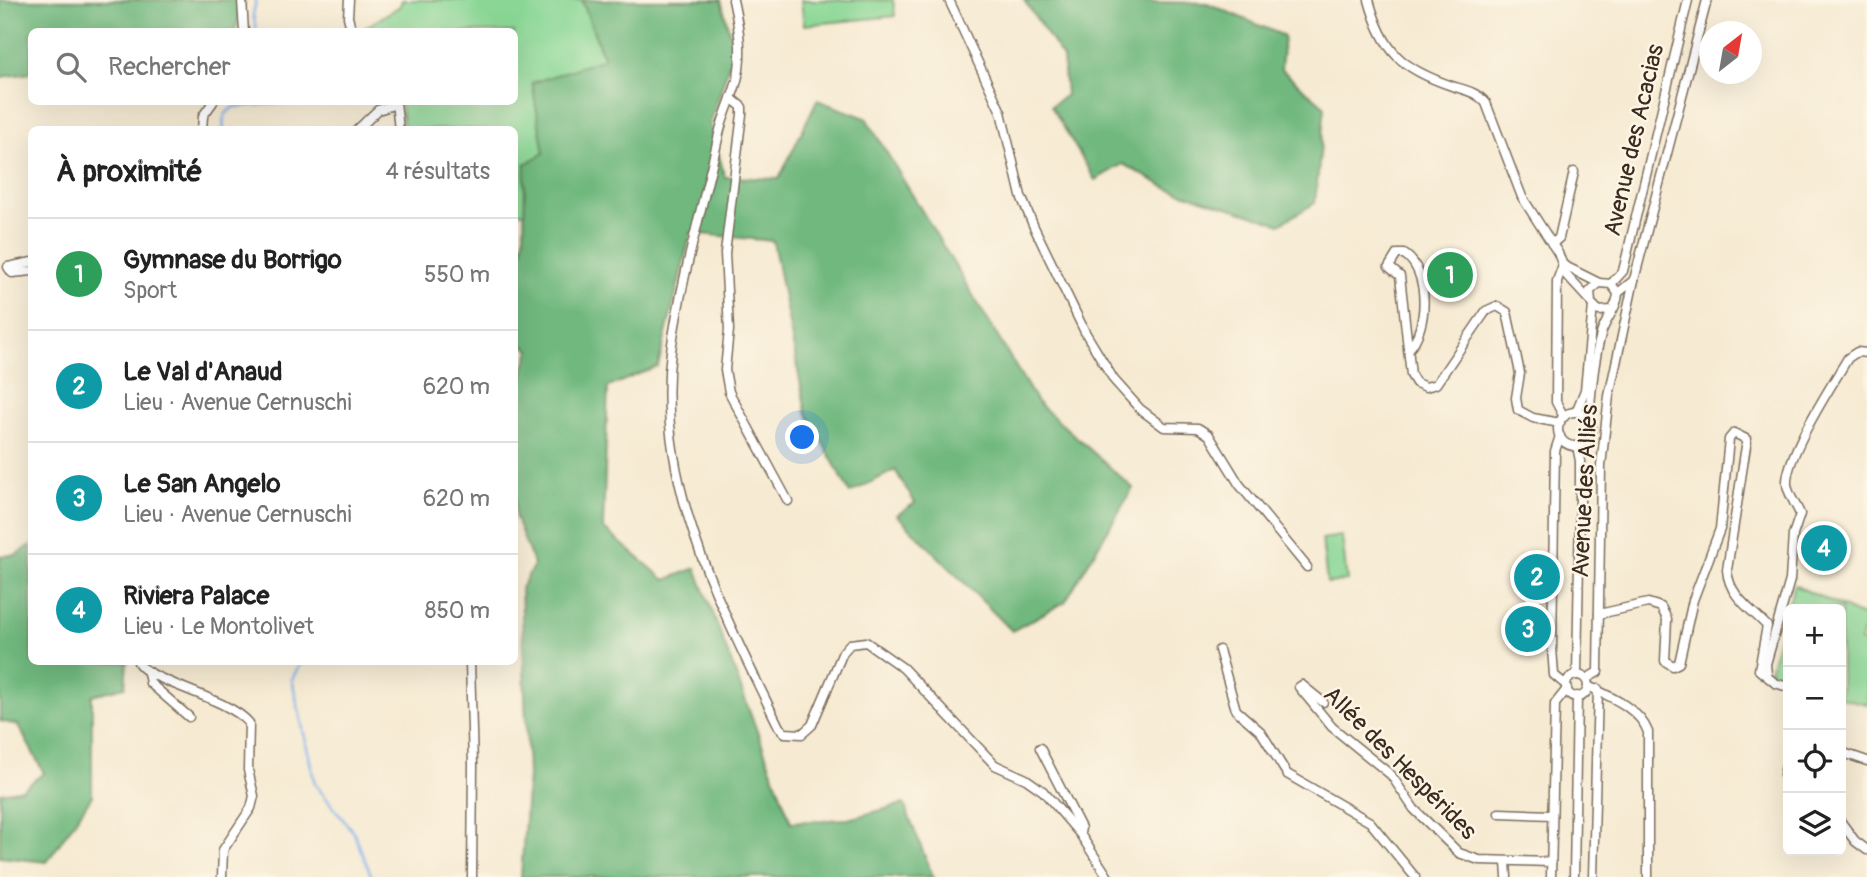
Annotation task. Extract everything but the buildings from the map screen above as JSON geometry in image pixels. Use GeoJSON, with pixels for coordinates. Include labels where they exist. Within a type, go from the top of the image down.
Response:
{"type":"FeatureCollection","features":[{"type":"Feature","properties":{"kind":"street"},"geometry":{"type":"LineString","coordinates":[[242,0],[244,28]]}},
{"type":"Feature","properties":{"kind":"street"},"geometry":{"type":"LineString","coordinates":[[341,0],[349,3],[352,28]]}},
{"type":"Feature","properties":{"kind":"street"},"geometry":{"type":"LineString","coordinates":[[733,0],[740,66],[721,126],[675,330],[667,418],[674,461],[708,579],[779,727],[785,733],[802,734],[809,730],[843,652],[850,644],[866,642],[903,668],[995,765],[1026,779],[1043,792],[1080,834],[1108,877]]}},
{"type":"Feature","properties":{"kind":"street"},"geometry":{"type":"LineString","coordinates":[[948,0],[1001,112],[1018,185],[1034,227],[1085,332],[1114,380],[1140,410],[1164,427],[1198,428],[1209,435],[1239,484],[1307,568]]}},
{"type":"Feature","properties":{"kind":"street"},"geometry":{"type":"LineString","coordinates":[[1370,0],[1382,39],[1404,63],[1417,73],[1474,93],[1486,103],[1522,197],[1558,253],[1567,276],[1591,303],[1603,311],[1614,307]]}},
{"type":"Feature","properties":{"kind":"street","name":"Avenue des Acacias"},"geometry":{"type":"LineString","coordinates":[[1611,284],[1623,271],[1688,0]]}},
{"type":"Feature","properties":{"kind":"street","name":"Avenue des Acacias"},"geometry":{"type":"LineString","coordinates":[[1627,318],[1634,280],[1707,0]]}},
{"type":"Feature","properties":{"kind":"street"},"geometry":{"type":"LineString","coordinates":[[731,98],[742,107],[742,114],[725,253],[729,330],[725,370],[729,392],[788,501]]}},
{"type":"Feature","properties":{"kind":"street"},"geometry":{"type":"LineString","coordinates":[[202,126],[203,116],[211,105]]}},
{"type":"Feature","properties":{"kind":"street"},"geometry":{"type":"LineString","coordinates":[[362,126],[378,110],[391,105]]}},
{"type":"Feature","properties":{"kind":"street"},"geometry":{"type":"LineString","coordinates":[[396,105],[399,126]]}},
{"type":"Feature","properties":{"kind":"street"},"geometry":{"type":"LineString","coordinates":[[1552,244],[1559,238],[1574,172]]}},
{"type":"Feature","properties":{"kind":"street"},"geometry":{"type":"LineString","coordinates":[[1408,350],[1425,317],[1417,266],[1404,254],[1397,254],[1389,267],[1400,276],[1408,350],[1411,375],[1421,386],[1430,387],[1442,377],[1486,311],[1492,306],[1503,308],[1507,312],[1520,373],[1516,398],[1518,410],[1533,418],[1562,420],[1576,412],[1585,390],[1592,287],[1599,282]]}},
{"type":"Feature","properties":{"kind":"street"},"geometry":{"type":"LineString","coordinates":[[28,263],[8,267],[12,273],[28,271]]}},
{"type":"Feature","properties":{"kind":"street"},"geometry":{"type":"LineString","coordinates":[[1563,265],[1599,282],[1611,284],[1618,293]]}},
{"type":"Feature","properties":{"kind":"street"},"geometry":{"type":"LineString","coordinates":[[1563,265],[1557,281],[1556,402],[1562,420],[1556,451],[1552,648],[1554,675],[1577,696],[1574,877]]}},
{"type":"Feature","properties":{"kind":"street"},"geometry":{"type":"LineString","coordinates":[[1560,436],[1570,445],[1577,446],[1586,443],[1591,435],[1589,418],[1598,347],[1618,293],[1634,280]]}},
{"type":"Feature","properties":{"kind":"street"},"geometry":{"type":"LineString","coordinates":[[1614,307],[1627,318]]}},
{"type":"Feature","properties":{"kind":"street","name":"Avenue des Alliés"},"geometry":{"type":"LineString","coordinates":[[1587,683],[1598,672],[1604,438],[1612,379],[1627,318]]}},
{"type":"Feature","properties":{"kind":"street"},"geometry":{"type":"LineString","coordinates":[[1783,685],[1775,683],[1767,674],[1766,664],[1793,567],[1793,536],[1800,514],[1788,493],[1787,474],[1812,419],[1848,358],[1857,352],[1867,353]]}},
{"type":"Feature","properties":{"kind":"street"},"geometry":{"type":"LineString","coordinates":[[1576,412],[1589,418]]}},
{"type":"Feature","properties":{"kind":"street"},"geometry":{"type":"LineString","coordinates":[[1591,435],[1604,438]]}},
{"type":"Feature","properties":{"kind":"street"},"geometry":{"type":"LineString","coordinates":[[1599,614],[1648,603],[1661,607],[1667,619],[1665,661],[1673,666],[1679,663],[1693,600],[1720,529],[1727,444],[1731,436],[1740,435],[1746,439],[1746,446],[1727,570],[1728,582],[1736,596],[1767,626],[1758,667],[1761,673],[1767,674]]}},
{"type":"Feature","properties":{"kind":"street"},"geometry":{"type":"LineString","coordinates":[[1577,446],[1580,504],[1577,675]]}},
{"type":"Feature","properties":{"kind":"street"},"geometry":{"type":"LineString","coordinates":[[1219,650],[1237,710],[1261,732],[1278,764],[1294,778],[1370,822],[1415,877]]}},
{"type":"Feature","properties":{"kind":"street"},"geometry":{"type":"LineString","coordinates":[[141,665],[148,673],[207,696],[243,715],[249,723],[248,770],[254,796],[251,808],[223,850],[222,877]]}},
{"type":"Feature","properties":{"kind":"street"},"geometry":{"type":"LineString","coordinates":[[470,665],[472,877]]}},
{"type":"Feature","properties":{"kind":"street"},"geometry":{"type":"LineString","coordinates":[[148,673],[150,683],[189,717]]}},
{"type":"Feature","properties":{"kind":"street"},"geometry":{"type":"LineString","coordinates":[[1551,877],[1555,704],[1567,687],[1569,679],[1577,675]]}},
{"type":"Feature","properties":{"kind":"street"},"geometry":{"type":"LineString","coordinates":[[1577,675],[1641,719],[1648,732],[1648,877]]}},
{"type":"Feature","properties":{"kind":"street"},"geometry":{"type":"LineString","coordinates":[[1577,696],[1586,692],[1587,683]]}},
{"type":"Feature","properties":{"kind":"street","name":"Allée des Hespérides"},"geometry":{"type":"LineString","coordinates":[[1323,702],[1300,685],[1299,689],[1324,718],[1391,775],[1414,809],[1459,853],[1471,859],[1551,862]]}},
{"type":"Feature","properties":{"kind":"street"},"geometry":{"type":"LineString","coordinates":[[1592,877],[1598,690]]}},
{"type":"Feature","properties":{"kind":"street"},"geometry":{"type":"LineString","coordinates":[[1040,748],[1081,828],[1080,834]]}},
{"type":"Feature","properties":{"kind":"street"},"geometry":{"type":"LineString","coordinates":[[1846,754],[1867,761]]}},
{"type":"Feature","properties":{"kind":"street"},"geometry":{"type":"LineString","coordinates":[[1499,813],[1552,815]]}},
{"type":"Feature","properties":{"kind":"street"},"geometry":{"type":"LineString","coordinates":[[1846,829],[1855,841],[1867,850]]}},
{"type":"Feature","properties":{"kind":"street"},"geometry":{"type":"LineString","coordinates":[[1507,862],[1507,877]]}},
{"type":"Feature","properties":{"kind":"green space"},"geometry":{"type":"Polygon","coordinates":[[[0,0],[245,0],[236,28],[28,28],[28,73],[0,77],[0,0]]]}},
{"type":"Feature","properties":{"kind":"green space"},"geometry":{"type":"Polygon","coordinates":[[[402,0],[582,0],[604,60],[533,83],[544,153],[525,164],[525,213],[518,212],[518,126],[404,126],[400,105],[518,105],[518,28],[364,28],[400,6],[402,0]]]}},
{"type":"Feature","properties":{"kind":"green space"},"geometry":{"type":"Polygon","coordinates":[[[582,0],[721,0],[734,49],[710,124],[725,177],[779,179],[817,100],[866,118],[1037,402],[1133,488],[1065,602],[1012,631],[897,515],[915,503],[895,470],[850,493],[806,412],[773,241],[691,233],[658,366],[608,387],[603,528],[665,580],[696,568],[791,822],[848,819],[904,804],[933,877],[521,877],[528,775],[521,588],[534,565],[518,524],[518,389],[530,350],[518,341],[518,268],[524,239],[525,164],[544,153],[532,83],[604,59],[582,0]]]}},
{"type":"Feature","properties":{"kind":"green space"},"geometry":{"type":"Polygon","coordinates":[[[801,0],[893,0],[895,16],[804,25],[801,0]]]}},
{"type":"Feature","properties":{"kind":"green space"},"geometry":{"type":"Polygon","coordinates":[[[1024,0],[1207,3],[1284,36],[1281,69],[1325,107],[1315,203],[1280,224],[1167,188],[1123,164],[1095,180],[1051,106],[1066,95],[1063,58],[1024,0]]]}},
{"type":"Feature","properties":{"kind":"green space"},"geometry":{"type":"Polygon","coordinates":[[[1342,536],[1347,581],[1327,583],[1322,539],[1342,536]]]}},
{"type":"Feature","properties":{"kind":"green space"},"geometry":{"type":"Polygon","coordinates":[[[28,547],[28,665],[127,665],[125,687],[92,695],[92,796],[47,862],[0,857],[0,793],[22,789],[44,773],[18,725],[0,721],[0,556],[16,555],[28,547]]]}},
{"type":"Feature","properties":{"kind":"green space"},"geometry":{"type":"Polygon","coordinates":[[[1794,585],[1836,604],[1789,604],[1794,585]]]}},
{"type":"Feature","properties":{"kind":"green space"},"geometry":{"type":"Polygon","coordinates":[[[1846,609],[1867,618],[1860,641],[1867,644],[1867,704],[1846,699],[1846,609]]]}},
{"type":"Feature","properties":{"kind":"green space"},"geometry":{"type":"Polygon","coordinates":[[[1783,624],[1783,680],[1776,678],[1770,670],[1783,624]]]}},
{"type":"Feature","properties":{"kind":"waterway"},"geometry":{"type":"LineString","coordinates":[[256,0],[253,15],[256,28]]}},
{"type":"Feature","properties":{"kind":"waterway"},"geometry":{"type":"LineString","coordinates":[[223,126],[224,117],[234,107],[261,105]]}},
{"type":"Feature","properties":{"kind":"waterway"},"geometry":{"type":"LineString","coordinates":[[299,665],[292,679],[315,784],[354,833],[372,877]]}},
{"type":"Feature","properties":{"kind":"place","name":"Gymnase du Borrigo"},"geometry":{"type":"Point","coordinates":[1450,275]}},
{"type":"Feature","properties":{"kind":"place","name":"Riviera Palace"},"geometry":{"type":"Point","coordinates":[1824,548]}},
{"type":"Feature","properties":{"kind":"place","name":"Le Val d'Anaud"},"geometry":{"type":"Point","coordinates":[1537,577]}},
{"type":"Feature","properties":{"kind":"place","name":"Le San Angelo"},"geometry":{"type":"Point","coordinates":[1528,629]}}]}
